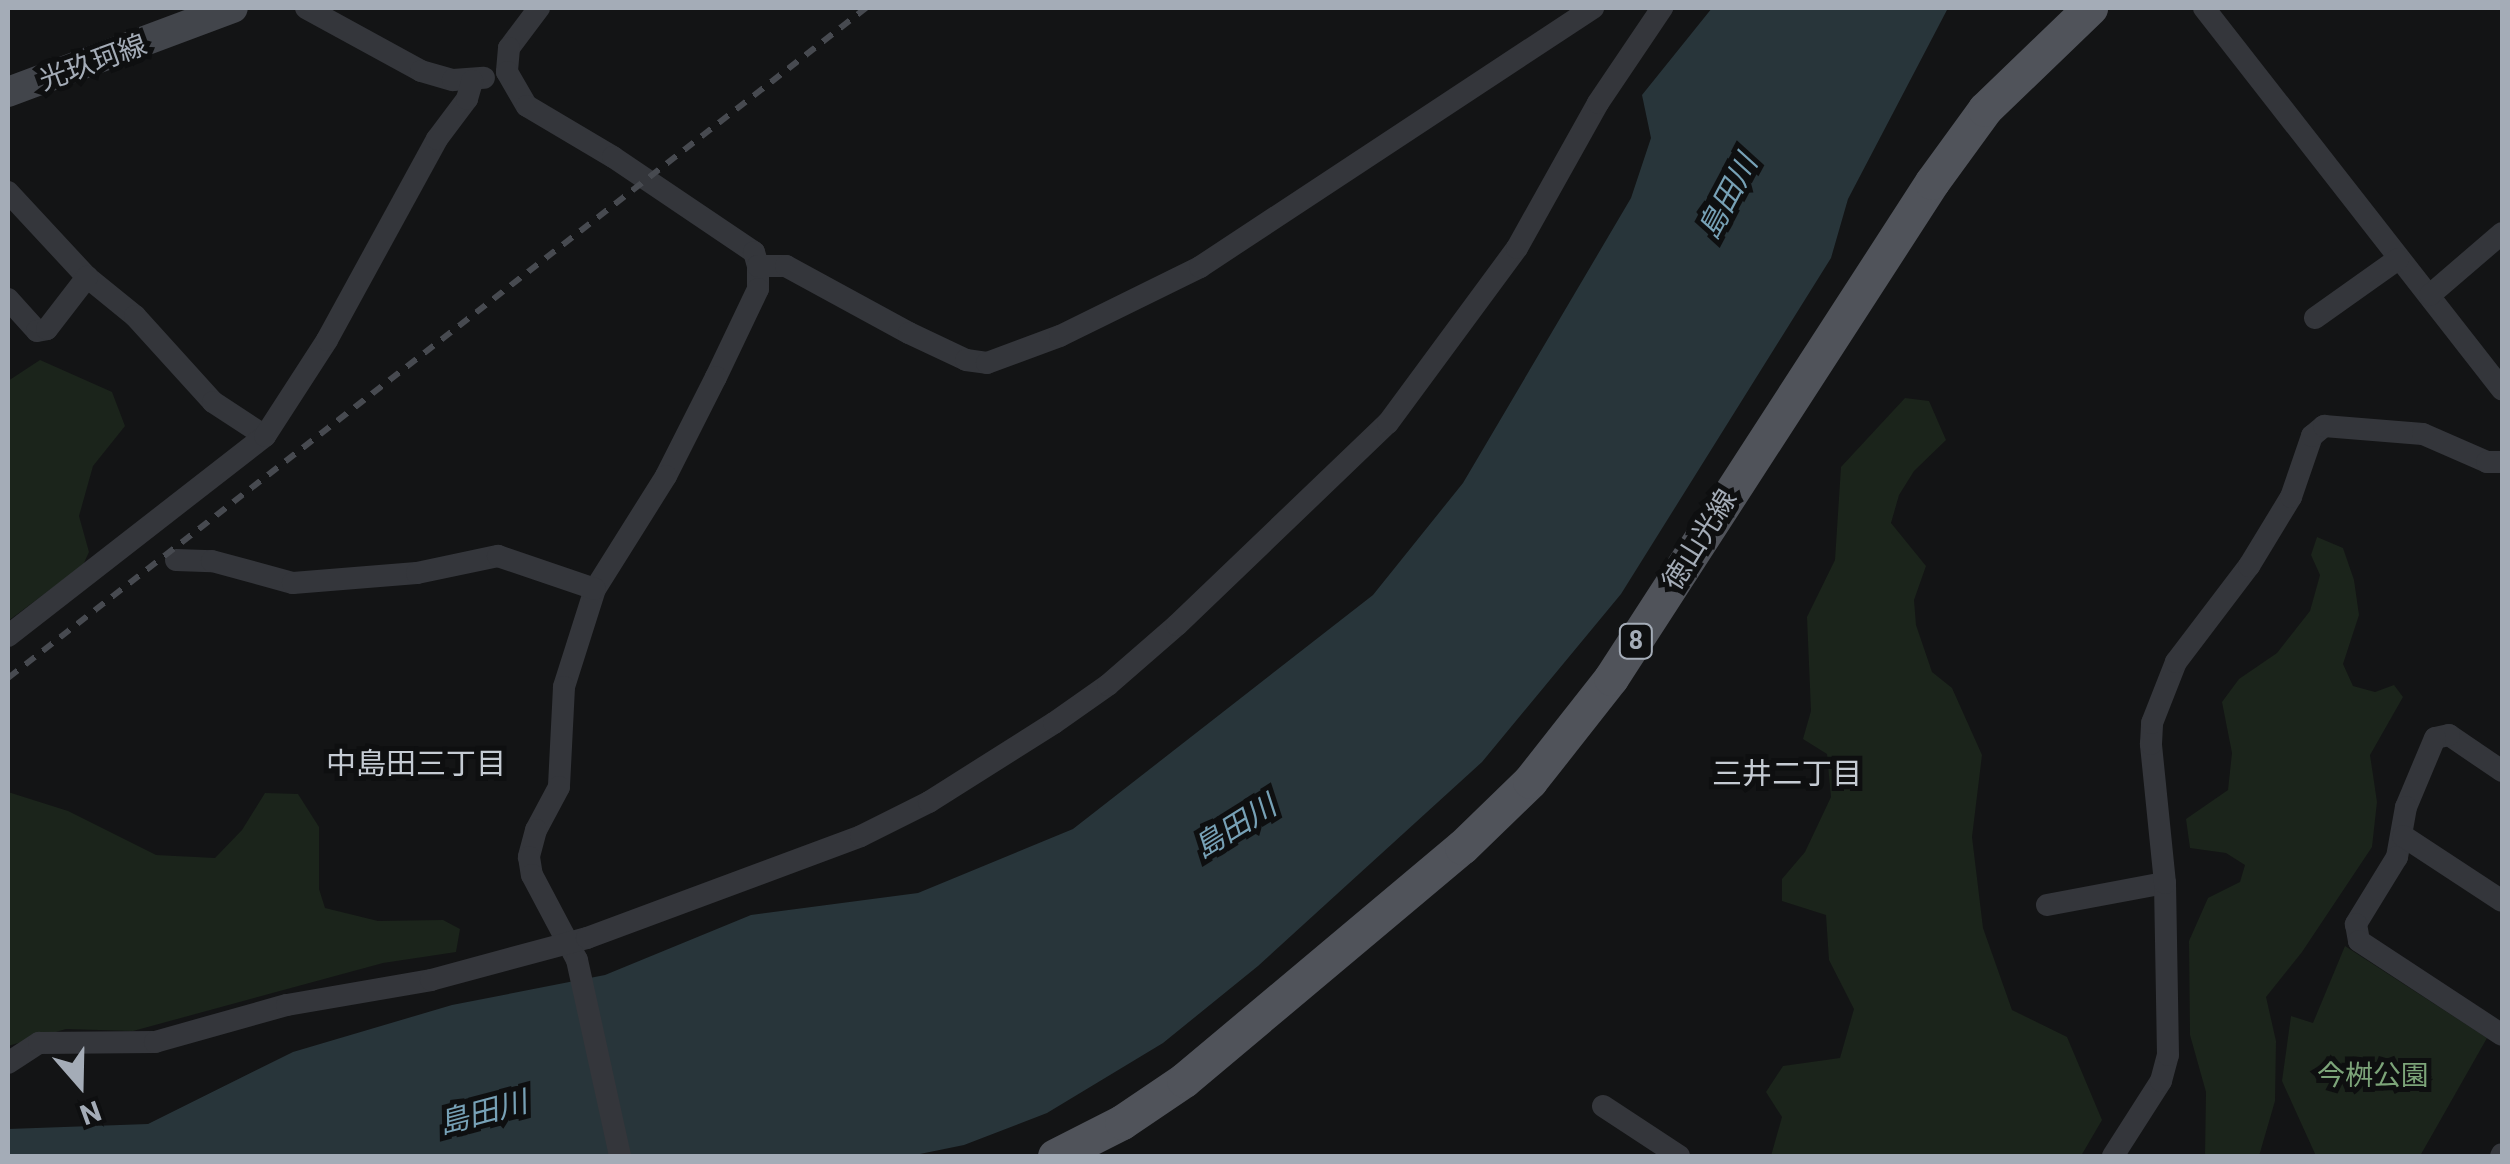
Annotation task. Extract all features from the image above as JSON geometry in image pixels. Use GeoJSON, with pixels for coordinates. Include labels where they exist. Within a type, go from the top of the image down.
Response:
{"type":"FeatureCollection","features":[{"type":"Feature","properties":{"kind":"main road","name":"光玖珂線"},"geometry":{"type":"LineString","coordinates":[[8,92],[233,8]]}},
{"type":"Feature","properties":{"kind":"main road","name":"徳山光線"},"geometry":{"type":"LineString","coordinates":[[1055,1156],[1122,1122],[1184,1080],[1462,847],[1530,780],[1612,678],[1932,182],[1985,109],[2090,8]]}},
{"type":"Feature","properties":{"kind":"street"},"geometry":{"type":"LineString","coordinates":[[306,8],[420,71],[472,81],[506,72]]}},
{"type":"Feature","properties":{"kind":"street"},"geometry":{"type":"LineString","coordinates":[[539,8],[509,48],[506,72],[527,106],[614,157],[754,252],[758,266],[758,290],[700,410],[666,476],[595,589],[564,687],[560,787],[536,830],[529,857],[532,875],[573,951],[620,1156]]}},
{"type":"Feature","properties":{"kind":"street"},"geometry":{"type":"LineString","coordinates":[[758,266],[786,266],[909,333],[966,360],[987,362],[1060,336],[1200,267],[1592,8]]}},
{"type":"Feature","properties":{"kind":"street"},"geometry":{"type":"LineString","coordinates":[[8,1063],[39,1043],[155,1042],[286,1005],[573,951],[862,836],[929,802],[1108,684],[1388,423],[1517,248],[1598,103],[1662,8]]}},
{"type":"Feature","properties":{"kind":"street"},"geometry":{"type":"LineString","coordinates":[[2204,8],[2502,389]]}},
{"type":"Feature","properties":{"kind":"street"},"geometry":{"type":"LineString","coordinates":[[8,636],[265,436],[310,368],[437,138],[468,100],[472,81]]}},
{"type":"Feature","properties":{"kind":"street"},"geometry":{"type":"LineString","coordinates":[[8,192],[87,276],[135,316],[213,402],[265,436]]}},
{"type":"Feature","properties":{"kind":"street"},"geometry":{"type":"LineString","coordinates":[[2430,296],[2502,233]]}},
{"type":"Feature","properties":{"kind":"street"},"geometry":{"type":"LineString","coordinates":[[2314,318],[2398,259]]}},
{"type":"Feature","properties":{"kind":"street"},"geometry":{"type":"LineString","coordinates":[[8,299],[38,330],[46,329],[87,276]]}},
{"type":"Feature","properties":{"kind":"street"},"geometry":{"type":"LineString","coordinates":[[2113,1156],[2160,1082],[2168,1054],[2165,883],[2151,744],[2161,697],[2176,662],[2249,566],[2291,497],[2312,436],[2324,426],[2423,434],[2487,462],[2502,462]]}},
{"type":"Feature","properties":{"kind":"street"},"geometry":{"type":"LineString","coordinates":[[176,560],[212,561],[293,583],[416,574],[498,556],[595,589]]}},
{"type":"Feature","properties":{"kind":"street"},"geometry":{"type":"LineString","coordinates":[[2502,771],[2449,735],[2435,738],[2406,807],[2396,857],[2356,924],[2359,941],[2502,1035]]}},
{"type":"Feature","properties":{"kind":"street"},"geometry":{"type":"LineString","coordinates":[[2403,836],[2502,901]]}},
{"type":"Feature","properties":{"kind":"street"},"geometry":{"type":"LineString","coordinates":[[2047,905],[2165,883]]}},
{"type":"Feature","properties":{"kind":"street"},"geometry":{"type":"LineString","coordinates":[[1603,1106],[1680,1156]]}},
{"type":"Feature","properties":{"kind":"green space"},"geometry":{"type":"Polygon","coordinates":[[[40,360],[112,392],[125,426],[93,466],[79,516],[89,552],[83,565],[8,621],[8,381],[40,360]]]}},
{"type":"Feature","properties":{"kind":"green space"},"geometry":{"type":"Polygon","coordinates":[[[1905,398],[1929,401],[1946,440],[1914,471],[1899,495],[1891,523],[1926,566],[1914,600],[1916,625],[1932,672],[1952,688],[1982,755],[1972,837],[1983,928],[2012,1010],[2067,1037],[2102,1120],[2081,1156],[1771,1156],[1782,1117],[1766,1092],[1783,1066],[1840,1058],[1854,1009],[1829,960],[1826,915],[1782,901],[1782,879],[1805,852],[1831,797],[1827,754],[1803,739],[1811,711],[1807,617],[1835,560],[1841,467],[1905,398]]]}},
{"type":"Feature","properties":{"kind":"green space"},"geometry":{"type":"Polygon","coordinates":[[[2317,537],[2343,548],[2354,580],[2359,615],[2343,664],[2353,686],[2375,692],[2394,685],[2403,697],[2370,755],[2377,802],[2372,847],[2302,952],[2266,997],[2276,1041],[2275,1101],[2259,1156],[2205,1156],[2206,1092],[2190,1035],[2189,941],[2208,898],[2240,882],[2245,865],[2226,853],[2190,848],[2186,819],[2228,790],[2232,753],[2222,702],[2239,679],[2277,653],[2310,611],[2320,575],[2311,555],[2317,537]]]}},
{"type":"Feature","properties":{"kind":"green space"},"geometry":{"type":"Polygon","coordinates":[[[8,792],[68,811],[156,855],[215,858],[242,830],[265,793],[298,794],[319,827],[319,889],[325,908],[378,921],[443,920],[460,929],[456,952],[383,963],[133,1031],[66,1029],[8,1046],[8,792]]]}},
{"type":"Feature","properties":{"kind":"green space","name":"今桝公園"},"geometry":{"type":"Polygon","coordinates":[[[2345,946],[2487,1038],[2420,1156],[2316,1156],[2282,1081],[2291,1016],[2313,1023],[2345,946]]]}},
{"type":"Feature","properties":{"kind":"water","name":"島田川"},"geometry":{"type":"Polygon","coordinates":[[[1712,8],[1948,8],[1848,199],[1831,258],[1621,594],[1482,762],[1258,966],[1163,1043],[1047,1113],[964,1145],[910,1156],[8,1156],[8,1129],[148,1124],[293,1052],[452,1005],[605,975],[751,915],[918,893],[1073,829],[1373,595],[1463,483],[1631,198],[1651,138],[1642,95],[1712,8]]]}},
{"type":"Feature","properties":{"kind":"railway"},"geometry":{"type":"LineString","coordinates":[[8,678],[866,8]]}},
{"type":"Feature","properties":{"kind":"district","name":"中島田三丁目"},"geometry":{"type":"Point","coordinates":[416,764]}},
{"type":"Feature","properties":{"kind":"district","name":"三井二丁目"},"geometry":{"type":"Point","coordinates":[1787,774]}}]}
